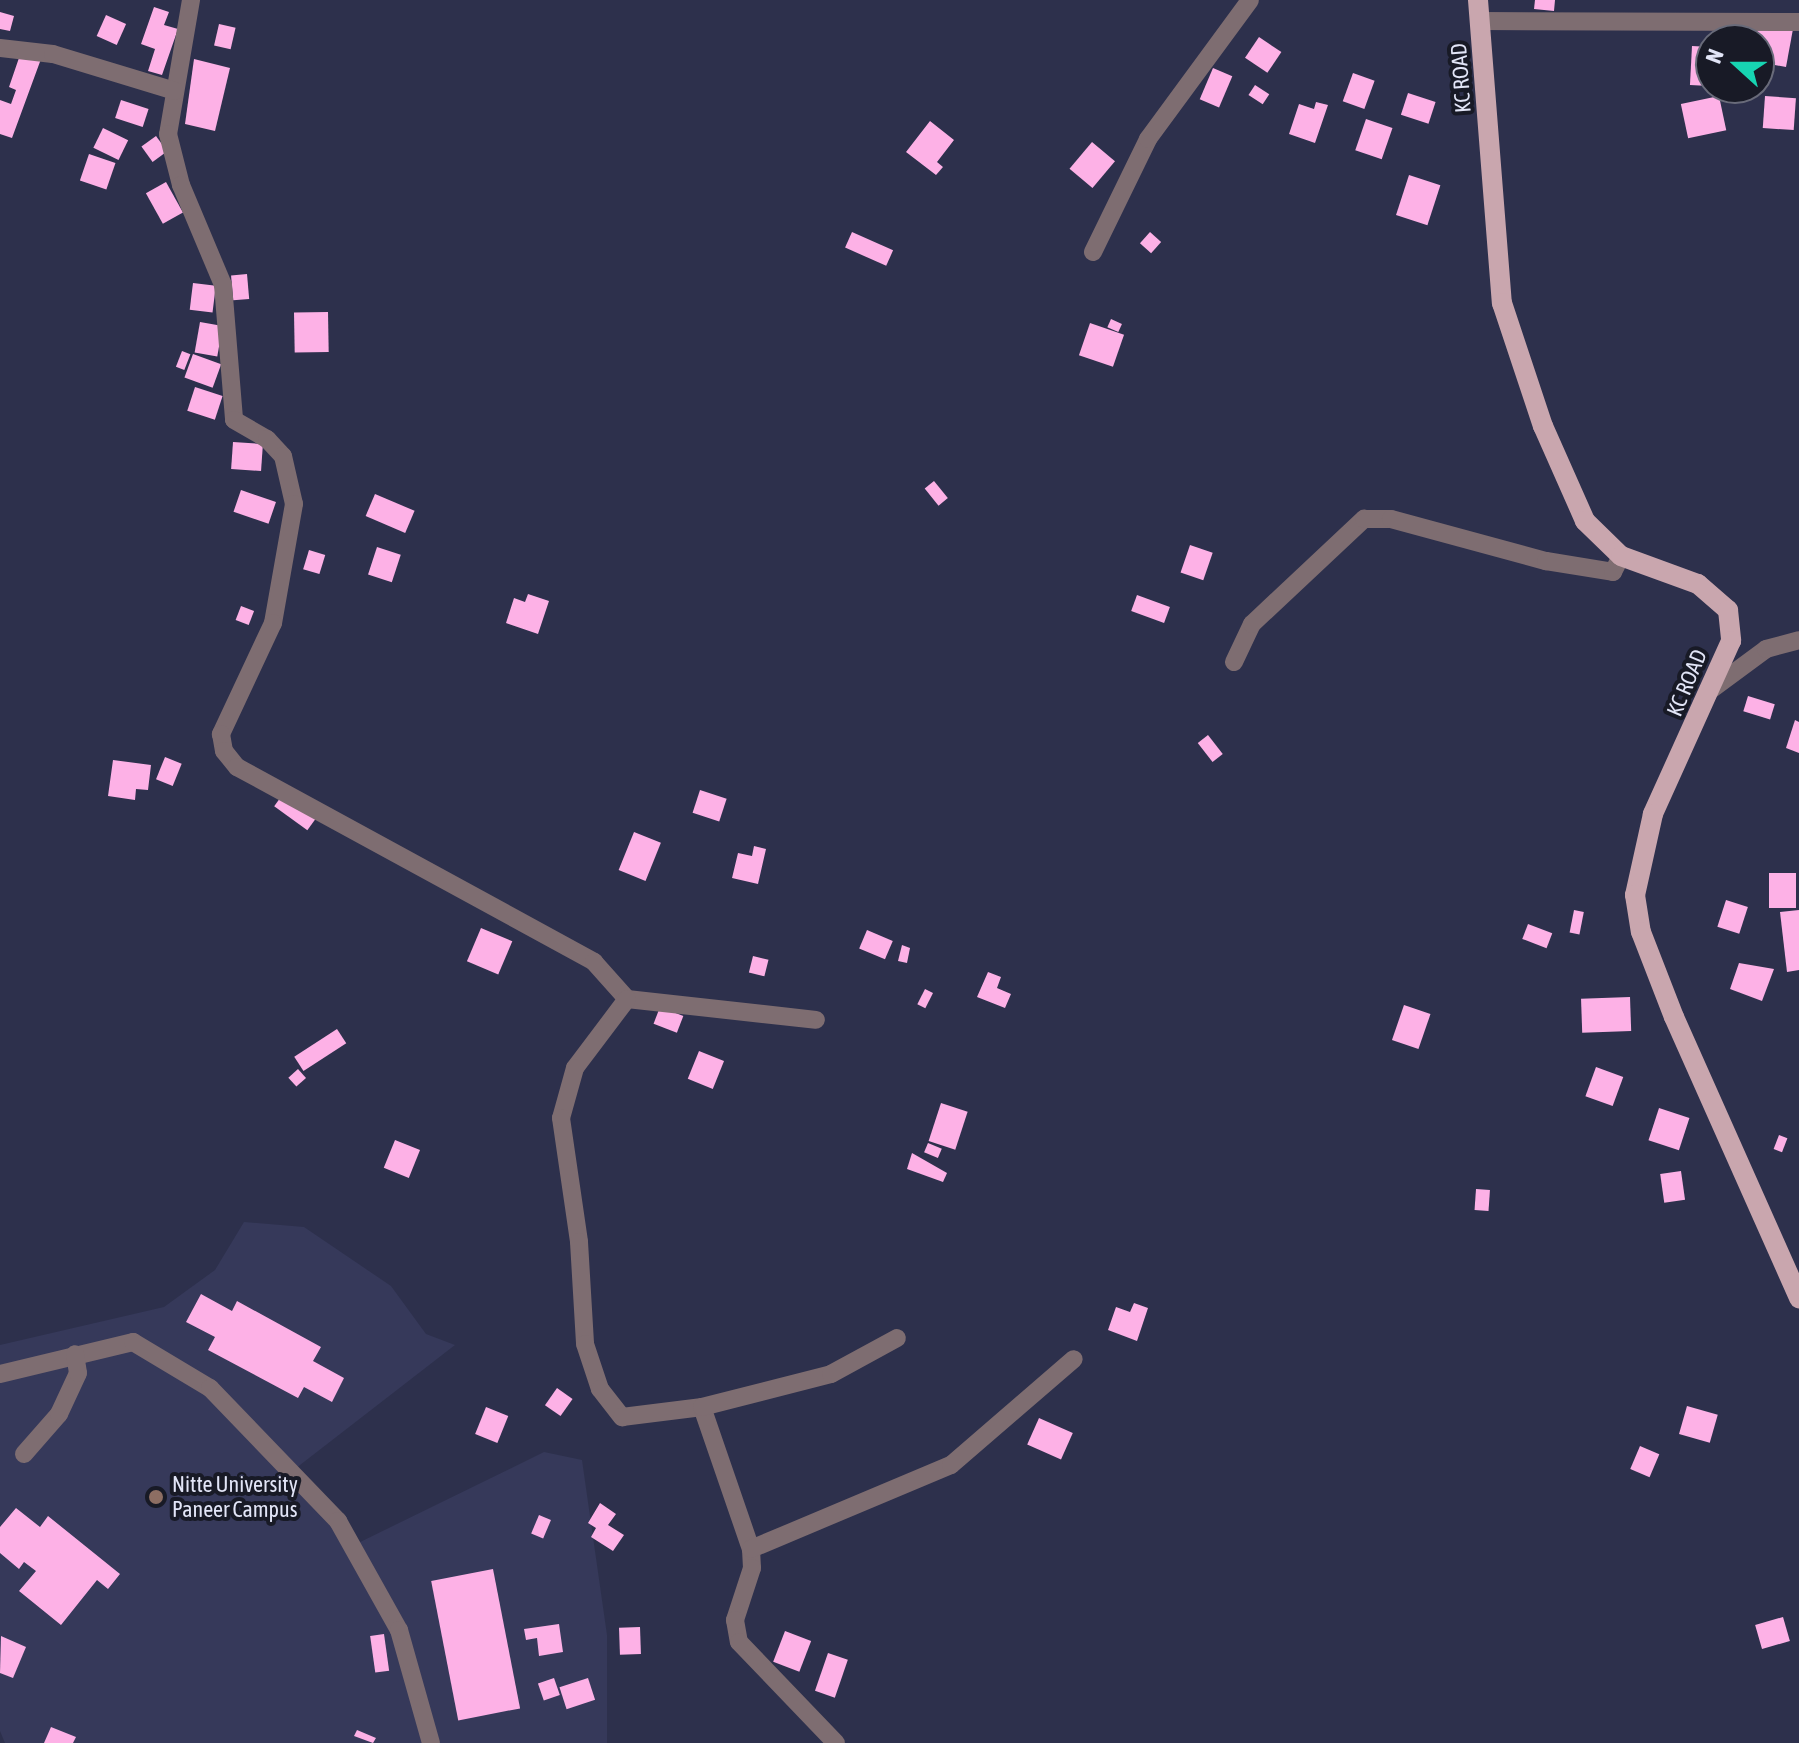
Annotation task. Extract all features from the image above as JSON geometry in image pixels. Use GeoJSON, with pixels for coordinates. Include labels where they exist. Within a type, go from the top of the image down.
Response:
{"type":"FeatureCollection","features":[{"type":"Feature","properties":{"kind":"main road","name":"KC ROAD"},"geometry":{"type":"LineString","coordinates":[[1478,0],[1502,303],[1543,426],[1585,521],[1621,556],[1698,584],[1728,610],[1731,641],[1712,689],[1653,814],[1635,895],[1641,932],[1674,1017],[1799,1298]]}},
{"type":"Feature","properties":{"kind":"street"},"geometry":{"type":"LineString","coordinates":[[191,0],[168,134],[181,185],[223,285],[234,420],[267,439],[283,456],[294,504],[273,623],[221,734],[224,751],[237,767],[594,962],[627,999],[816,1020]]}},
{"type":"Feature","properties":{"kind":"street"},"geometry":{"type":"LineString","coordinates":[[1093,252],[1148,139],[1250,0]]}},
{"type":"Feature","properties":{"kind":"street"},"geometry":{"type":"LineString","coordinates":[[1481,21],[1799,22]]}},
{"type":"Feature","properties":{"kind":"street"},"geometry":{"type":"LineString","coordinates":[[0,48],[53,54],[175,91]]}},
{"type":"Feature","properties":{"kind":"street"},"geometry":{"type":"LineString","coordinates":[[1234,662],[1252,624],[1364,519],[1391,519],[1546,561],[1613,572],[1621,556]]}},
{"type":"Feature","properties":{"kind":"street"},"geometry":{"type":"LineString","coordinates":[[1712,689],[1766,649],[1799,640]]}},
{"type":"Feature","properties":{"kind":"street"},"geometry":{"type":"LineString","coordinates":[[627,999],[575,1068],[561,1118],[579,1242],[585,1344],[600,1389],[622,1417],[702,1407],[831,1374],[897,1338]]}},
{"type":"Feature","properties":{"kind":"street"},"geometry":{"type":"LineString","coordinates":[[0,1374],[133,1342],[210,1388],[338,1521],[399,1630],[431,1743]]}},
{"type":"Feature","properties":{"kind":"street"},"geometry":{"type":"LineString","coordinates":[[24,1454],[59,1414],[78,1373],[75,1354]]}},
{"type":"Feature","properties":{"kind":"street"},"geometry":{"type":"LineString","coordinates":[[751,1549],[951,1465],[1074,1359]]}},
{"type":"Feature","properties":{"kind":"street"},"geometry":{"type":"LineString","coordinates":[[702,1407],[751,1549],[752,1568],[735,1620],[739,1642],[836,1743]]}},
{"type":"Feature","properties":{"kind":"shaded area","name":"Nitte University Paneer Campus"},"geometry":{"type":"Polygon","coordinates":[[[244,1222],[304,1227],[391,1286],[426,1334],[455,1345],[291,1472],[352,1546],[544,1452],[582,1460],[607,1635],[607,1743],[5,1743],[0,1731],[0,1345],[164,1307],[215,1270],[244,1222]]]}},
{"type":"Feature","properties":{"kind":"building"},"geometry":{"type":"Polygon","coordinates":[[[1535,0],[1555,0],[1554,11],[1534,9],[1535,0]]]}},
{"type":"Feature","properties":{"kind":"building"},"geometry":{"type":"Polygon","coordinates":[[[154,7],[169,12],[164,25],[178,29],[162,75],[148,71],[155,49],[141,44],[154,7]]]}},
{"type":"Feature","properties":{"kind":"building"},"geometry":{"type":"Polygon","coordinates":[[[0,12],[14,16],[10,31],[0,29],[0,12]]]}},
{"type":"Feature","properties":{"kind":"building"},"geometry":{"type":"Polygon","coordinates":[[[106,15],[126,24],[117,45],[97,36],[106,15]]]}},
{"type":"Feature","properties":{"kind":"building"},"geometry":{"type":"Polygon","coordinates":[[[219,24],[236,28],[231,49],[214,45],[219,24]]]}},
{"type":"Feature","properties":{"kind":"building"},"geometry":{"type":"Polygon","coordinates":[[[1775,27],[1793,29],[1786,67],[1775,65],[1775,27]]]}},
{"type":"Feature","properties":{"kind":"building"},"geometry":{"type":"Polygon","coordinates":[[[1259,37],[1281,52],[1267,73],[1245,58],[1259,37]]]}},
{"type":"Feature","properties":{"kind":"building"},"geometry":{"type":"Polygon","coordinates":[[[1692,46],[1695,46],[1695,85],[1690,85],[1692,46]]]}},
{"type":"Feature","properties":{"kind":"building"},"geometry":{"type":"Polygon","coordinates":[[[21,52],[41,59],[12,138],[0,134],[0,100],[11,104],[16,90],[9,87],[21,52]]]}},
{"type":"Feature","properties":{"kind":"building"},"geometry":{"type":"Polygon","coordinates":[[[194,59],[230,68],[215,131],[185,124],[194,59]]]}},
{"type":"Feature","properties":{"kind":"building"},"geometry":{"type":"Polygon","coordinates":[[[1213,68],[1232,76],[1219,108],[1200,99],[1213,68]]]}},
{"type":"Feature","properties":{"kind":"building"},"geometry":{"type":"Polygon","coordinates":[[[1353,73],[1375,81],[1364,109],[1343,101],[1353,73]]]}},
{"type":"Feature","properties":{"kind":"building"},"geometry":{"type":"Polygon","coordinates":[[[1255,85],[1269,94],[1263,104],[1248,95],[1255,85]]]}},
{"type":"Feature","properties":{"kind":"building"},"geometry":{"type":"Polygon","coordinates":[[[1408,93],[1436,102],[1428,124],[1401,115],[1408,93]]]}},
{"type":"Feature","properties":{"kind":"building"},"geometry":{"type":"Polygon","coordinates":[[[1775,97],[1796,98],[1794,130],[1763,128],[1764,104],[1775,104],[1775,97]]]}},
{"type":"Feature","properties":{"kind":"building"},"geometry":{"type":"Polygon","coordinates":[[[121,100],[149,109],[143,127],[115,118],[121,100]]]}},
{"type":"Feature","properties":{"kind":"building"},"geometry":{"type":"Polygon","coordinates":[[[1695,101],[1695,104],[1721,104],[1726,130],[1688,138],[1681,104],[1695,101]]]}},
{"type":"Feature","properties":{"kind":"building"},"geometry":{"type":"Polygon","coordinates":[[[1316,102],[1328,105],[1315,143],[1289,134],[1299,104],[1314,109],[1316,102]]]}},
{"type":"Feature","properties":{"kind":"building"},"geometry":{"type":"Polygon","coordinates":[[[1366,119],[1392,128],[1382,159],[1355,150],[1366,119]]]}},
{"type":"Feature","properties":{"kind":"building"},"geometry":{"type":"Polygon","coordinates":[[[930,121],[954,140],[937,162],[943,167],[936,175],[906,152],[930,121]]]}},
{"type":"Feature","properties":{"kind":"building"},"geometry":{"type":"Polygon","coordinates":[[[103,128],[128,140],[119,160],[93,148],[103,128]]]}},
{"type":"Feature","properties":{"kind":"building"},"geometry":{"type":"Polygon","coordinates":[[[156,136],[167,151],[153,162],[141,147],[156,136]]]}},
{"type":"Feature","properties":{"kind":"building"},"geometry":{"type":"Polygon","coordinates":[[[1092,142],[1115,161],[1092,188],[1070,169],[1092,142]]]}},
{"type":"Feature","properties":{"kind":"building"},"geometry":{"type":"Polygon","coordinates":[[[89,154],[115,163],[106,190],[80,180],[89,154]]]}},
{"type":"Feature","properties":{"kind":"building"},"geometry":{"type":"Polygon","coordinates":[[[1409,175],[1440,185],[1427,225],[1396,215],[1409,175]]]}},
{"type":"Feature","properties":{"kind":"building"},"geometry":{"type":"Polygon","coordinates":[[[166,182],[183,213],[163,224],[146,193],[166,182]]]}},
{"type":"Feature","properties":{"kind":"building"},"geometry":{"type":"Polygon","coordinates":[[[852,232],[893,250],[886,266],[845,248],[852,232]]]}},
{"type":"Feature","properties":{"kind":"building"},"geometry":{"type":"Polygon","coordinates":[[[1150,232],[1161,242],[1151,253],[1140,243],[1150,232]]]}},
{"type":"Feature","properties":{"kind":"building"},"geometry":{"type":"Polygon","coordinates":[[[247,274],[249,299],[233,300],[231,275],[247,274]]]}},
{"type":"Feature","properties":{"kind":"building"},"geometry":{"type":"Polygon","coordinates":[[[193,283],[216,286],[213,313],[190,310],[193,283]]]}},
{"type":"Feature","properties":{"kind":"building"},"geometry":{"type":"Polygon","coordinates":[[[328,312],[329,352],[295,353],[294,313],[328,312]]]}},
{"type":"Feature","properties":{"kind":"building"},"geometry":{"type":"Polygon","coordinates":[[[1111,319],[1122,324],[1118,332],[1107,327],[1111,319]]]}},
{"type":"Feature","properties":{"kind":"building"},"geometry":{"type":"Polygon","coordinates":[[[200,322],[223,326],[217,357],[195,353],[200,322]]]}},
{"type":"Feature","properties":{"kind":"building"},"geometry":{"type":"Polygon","coordinates":[[[1090,323],[1124,335],[1113,367],[1079,355],[1090,323]]]}},
{"type":"Feature","properties":{"kind":"building"},"geometry":{"type":"Polygon","coordinates":[[[182,351],[190,354],[184,370],[176,367],[182,351]]]}},
{"type":"Feature","properties":{"kind":"building"},"geometry":{"type":"Polygon","coordinates":[[[193,354],[221,364],[213,388],[184,377],[193,354]]]}},
{"type":"Feature","properties":{"kind":"building"},"geometry":{"type":"Polygon","coordinates":[[[195,387],[223,396],[215,420],[187,411],[195,387]]]}},
{"type":"Feature","properties":{"kind":"building"},"geometry":{"type":"Polygon","coordinates":[[[233,442],[263,444],[261,471],[231,469],[233,442]]]}},
{"type":"Feature","properties":{"kind":"building"},"geometry":{"type":"Polygon","coordinates":[[[934,481],[948,498],[939,506],[925,489],[934,481]]]}},
{"type":"Feature","properties":{"kind":"building"},"geometry":{"type":"Polygon","coordinates":[[[241,490],[276,502],[268,524],[234,512],[241,490]]]}},
{"type":"Feature","properties":{"kind":"building"},"geometry":{"type":"Polygon","coordinates":[[[375,494],[415,511],[405,533],[366,516],[375,494]]]}},
{"type":"Feature","properties":{"kind":"building"},"geometry":{"type":"Polygon","coordinates":[[[1190,545],[1213,553],[1203,580],[1181,572],[1190,545]]]}},
{"type":"Feature","properties":{"kind":"building"},"geometry":{"type":"Polygon","coordinates":[[[377,547],[401,555],[392,582],[368,575],[377,547]]]}},
{"type":"Feature","properties":{"kind":"building"},"geometry":{"type":"Polygon","coordinates":[[[309,550],[325,555],[319,574],[303,569],[309,550]]]}},
{"type":"Feature","properties":{"kind":"building"},"geometry":{"type":"Polygon","coordinates":[[[528,594],[549,601],[538,634],[506,623],[514,598],[525,602],[528,594]]]}},
{"type":"Feature","properties":{"kind":"building"},"geometry":{"type":"Polygon","coordinates":[[[1137,595],[1170,607],[1164,623],[1131,611],[1137,595]]]}},
{"type":"Feature","properties":{"kind":"building"},"geometry":{"type":"Polygon","coordinates":[[[241,606],[254,611],[249,625],[236,620],[241,606]]]}},
{"type":"Feature","properties":{"kind":"building"},"geometry":{"type":"Polygon","coordinates":[[[1748,696],[1775,704],[1770,719],[1743,711],[1748,696]]]}},
{"type":"Feature","properties":{"kind":"building"},"geometry":{"type":"Polygon","coordinates":[[[1795,720],[1799,722],[1799,753],[1786,748],[1795,720]]]}},
{"type":"Feature","properties":{"kind":"building"},"geometry":{"type":"Polygon","coordinates":[[[1208,735],[1223,754],[1213,762],[1198,743],[1208,735]]]}},
{"type":"Feature","properties":{"kind":"building"},"geometry":{"type":"Polygon","coordinates":[[[165,757],[182,764],[173,786],[156,779],[165,757]]]}},
{"type":"Feature","properties":{"kind":"building"},"geometry":{"type":"Polygon","coordinates":[[[113,760],[151,765],[148,790],[136,789],[135,800],[108,796],[113,760]]]}},
{"type":"Feature","properties":{"kind":"building"},"geometry":{"type":"Polygon","coordinates":[[[700,790],[727,799],[719,821],[693,813],[700,790]]]}},
{"type":"Feature","properties":{"kind":"building"},"geometry":{"type":"Polygon","coordinates":[[[283,794],[316,818],[307,830],[274,806],[283,794]]]}},
{"type":"Feature","properties":{"kind":"building"},"geometry":{"type":"Polygon","coordinates":[[[634,832],[661,843],[646,881],[619,870],[634,832]]]}},
{"type":"Feature","properties":{"kind":"building"},"geometry":{"type":"Polygon","coordinates":[[[754,846],[766,849],[758,884],[732,878],[738,853],[752,856],[754,846]]]}},
{"type":"Feature","properties":{"kind":"building"},"geometry":{"type":"Polygon","coordinates":[[[1769,873],[1796,873],[1796,908],[1769,908],[1769,873]]]}},
{"type":"Feature","properties":{"kind":"building"},"geometry":{"type":"Polygon","coordinates":[[[1726,900],[1748,907],[1739,934],[1717,927],[1726,900]]]}},
{"type":"Feature","properties":{"kind":"building"},"geometry":{"type":"Polygon","coordinates":[[[1574,910],[1584,912],[1579,934],[1570,933],[1574,910]]]}},
{"type":"Feature","properties":{"kind":"building"},"geometry":{"type":"Polygon","coordinates":[[[1799,910],[1799,970],[1787,972],[1780,912],[1799,910]]]}},
{"type":"Feature","properties":{"kind":"building"},"geometry":{"type":"Polygon","coordinates":[[[1528,924],[1552,933],[1547,948],[1522,939],[1528,924]]]}},
{"type":"Feature","properties":{"kind":"building"},"geometry":{"type":"Polygon","coordinates":[[[481,928],[512,941],[498,974],[467,961],[481,928]]]}},
{"type":"Feature","properties":{"kind":"building"},"geometry":{"type":"Polygon","coordinates":[[[867,930],[893,941],[885,959],[859,948],[867,930]]]}},
{"type":"Feature","properties":{"kind":"building"},"geometry":{"type":"Polygon","coordinates":[[[902,945],[910,948],[907,963],[898,961],[902,945]]]}},
{"type":"Feature","properties":{"kind":"building"},"geometry":{"type":"Polygon","coordinates":[[[753,956],[769,960],[764,976],[749,972],[753,956]]]}},
{"type":"Feature","properties":{"kind":"building"},"geometry":{"type":"Polygon","coordinates":[[[1739,963],[1774,969],[1762,1001],[1730,989],[1739,963]]]}},
{"type":"Feature","properties":{"kind":"building"},"geometry":{"type":"Polygon","coordinates":[[[988,972],[1001,977],[997,988],[1011,994],[1005,1008],[977,997],[988,972]]]}},
{"type":"Feature","properties":{"kind":"building"},"geometry":{"type":"Polygon","coordinates":[[[925,989],[933,993],[925,1008],[917,1004],[925,989]]]}},
{"type":"Feature","properties":{"kind":"building"},"geometry":{"type":"Polygon","coordinates":[[[1630,997],[1631,1031],[1582,1033],[1581,999],[1630,997]]]}},
{"type":"Feature","properties":{"kind":"building"},"geometry":{"type":"Polygon","coordinates":[[[1404,1005],[1430,1014],[1418,1049],[1392,1040],[1404,1005]]]}},
{"type":"Feature","properties":{"kind":"building"},"geometry":{"type":"Polygon","coordinates":[[[660,1007],[683,1016],[677,1033],[654,1024],[660,1007]]]}},
{"type":"Feature","properties":{"kind":"building"},"geometry":{"type":"Polygon","coordinates":[[[337,1029],[346,1043],[303,1071],[294,1057],[337,1029]]]}},
{"type":"Feature","properties":{"kind":"building"},"geometry":{"type":"Polygon","coordinates":[[[699,1051],[724,1061],[713,1089],[688,1079],[699,1051]]]}},
{"type":"Feature","properties":{"kind":"building"},"geometry":{"type":"Polygon","coordinates":[[[1596,1067],[1623,1077],[1613,1106],[1585,1096],[1596,1067]]]}},
{"type":"Feature","properties":{"kind":"building"},"geometry":{"type":"Polygon","coordinates":[[[298,1069],[306,1078],[296,1087],[288,1078],[298,1069]]]}},
{"type":"Feature","properties":{"kind":"building"},"geometry":{"type":"Polygon","coordinates":[[[941,1103],[968,1112],[955,1150],[929,1141],[941,1103]]]}},
{"type":"Feature","properties":{"kind":"building"},"geometry":{"type":"Polygon","coordinates":[[[1659,1108],[1689,1118],[1679,1150],[1648,1140],[1659,1108]]]}},
{"type":"Feature","properties":{"kind":"building"},"geometry":{"type":"Polygon","coordinates":[[[1779,1135],[1787,1138],[1782,1152],[1774,1149],[1779,1135]]]}},
{"type":"Feature","properties":{"kind":"building"},"geometry":{"type":"Polygon","coordinates":[[[395,1140],[420,1150],[409,1178],[384,1168],[395,1140]]]}},
{"type":"Feature","properties":{"kind":"building"},"geometry":{"type":"Polygon","coordinates":[[[928,1143],[942,1149],[938,1158],[924,1152],[928,1143]]]}},
{"type":"Feature","properties":{"kind":"building"},"geometry":{"type":"Polygon","coordinates":[[[912,1153],[947,1173],[943,1182],[907,1169],[912,1153]]]}},
{"type":"Feature","properties":{"kind":"building"},"geometry":{"type":"Polygon","coordinates":[[[1681,1171],[1685,1200],[1664,1203],[1660,1174],[1681,1171]]]}},
{"type":"Feature","properties":{"kind":"building"},"geometry":{"type":"Polygon","coordinates":[[[1476,1189],[1490,1190],[1489,1211],[1475,1210],[1476,1189]]]}},
{"type":"Feature","properties":{"kind":"building"},"geometry":{"type":"Polygon","coordinates":[[[201,1294],[232,1311],[237,1301],[321,1347],[313,1361],[344,1378],[332,1402],[304,1387],[298,1398],[208,1350],[215,1337],[186,1322],[201,1294]]]}},
{"type":"Feature","properties":{"kind":"building"},"geometry":{"type":"Polygon","coordinates":[[[1134,1303],[1148,1308],[1137,1341],[1108,1330],[1116,1307],[1130,1312],[1134,1303]]]}},
{"type":"Feature","properties":{"kind":"building"},"geometry":{"type":"Polygon","coordinates":[[[557,1388],[573,1399],[561,1416],[545,1405],[557,1388]]]}},
{"type":"Feature","properties":{"kind":"building"},"geometry":{"type":"Polygon","coordinates":[[[1687,1406],[1718,1415],[1710,1443],[1679,1434],[1687,1406]]]}},
{"type":"Feature","properties":{"kind":"building"},"geometry":{"type":"Polygon","coordinates":[[[486,1407],[508,1416],[497,1443],[475,1434],[486,1407]]]}},
{"type":"Feature","properties":{"kind":"building"},"geometry":{"type":"Polygon","coordinates":[[[1039,1418],[1073,1433],[1061,1460],[1027,1444],[1039,1418]]]}},
{"type":"Feature","properties":{"kind":"building"},"geometry":{"type":"Polygon","coordinates":[[[1640,1446],[1659,1454],[1650,1477],[1630,1469],[1640,1446]]]}},
{"type":"Feature","properties":{"kind":"building"},"geometry":{"type":"Polygon","coordinates":[[[600,1503],[616,1514],[608,1525],[624,1535],[613,1551],[591,1537],[596,1528],[588,1523],[600,1503]]]}},
{"type":"Feature","properties":{"kind":"building"},"geometry":{"type":"Polygon","coordinates":[[[16,1508],[40,1527],[48,1516],[120,1574],[108,1589],[97,1580],[61,1625],[19,1591],[36,1571],[24,1562],[19,1569],[0,1553],[0,1527],[16,1508]]]}},
{"type":"Feature","properties":{"kind":"building"},"geometry":{"type":"Polygon","coordinates":[[[539,1515],[551,1520],[543,1538],[531,1533],[539,1515]]]}},
{"type":"Feature","properties":{"kind":"building"},"geometry":{"type":"Polygon","coordinates":[[[493,1569],[520,1708],[458,1720],[431,1581],[493,1569]]]}},
{"type":"Feature","properties":{"kind":"building"},"geometry":{"type":"Polygon","coordinates":[[[1783,1617],[1790,1641],[1762,1649],[1755,1625],[1783,1617]]]}},
{"type":"Feature","properties":{"kind":"building"},"geometry":{"type":"Polygon","coordinates":[[[559,1624],[563,1652],[539,1656],[537,1638],[526,1640],[524,1629],[559,1624]]]}},
{"type":"Feature","properties":{"kind":"building"},"geometry":{"type":"Polygon","coordinates":[[[640,1627],[641,1654],[620,1655],[619,1628],[640,1627]]]}},
{"type":"Feature","properties":{"kind":"building"},"geometry":{"type":"Polygon","coordinates":[[[785,1631],[811,1641],[799,1672],[773,1662],[785,1631]]]}},
{"type":"Feature","properties":{"kind":"building"},"geometry":{"type":"Polygon","coordinates":[[[384,1634],[389,1671],[375,1673],[370,1636],[384,1634]]]}},
{"type":"Feature","properties":{"kind":"building"},"geometry":{"type":"Polygon","coordinates":[[[1,1636],[26,1647],[13,1678],[0,1673],[1,1636]]]}},
{"type":"Feature","properties":{"kind":"building"},"geometry":{"type":"Polygon","coordinates":[[[828,1653],[848,1660],[835,1698],[815,1691],[828,1653]]]}},
{"type":"Feature","properties":{"kind":"building"},"geometry":{"type":"Polygon","coordinates":[[[554,1678],[560,1695],[544,1701],[538,1684],[554,1678]]]}},
{"type":"Feature","properties":{"kind":"building"},"geometry":{"type":"Polygon","coordinates":[[[588,1678],[595,1700],[567,1709],[559,1687],[588,1678]]]}},
{"type":"Feature","properties":{"kind":"building"},"geometry":{"type":"Polygon","coordinates":[[[51,1727],[76,1737],[73,1743],[44,1743],[51,1727]]]}},
{"type":"Feature","properties":{"kind":"building"},"geometry":{"type":"Polygon","coordinates":[[[357,1730],[376,1738],[373,1743],[354,1736],[357,1730]]]}},
{"type":"Feature","properties":{"kind":"place","name":"Nitte University Paneer Campus"},"geometry":{"type":"Point","coordinates":[156,1497]}}]}
